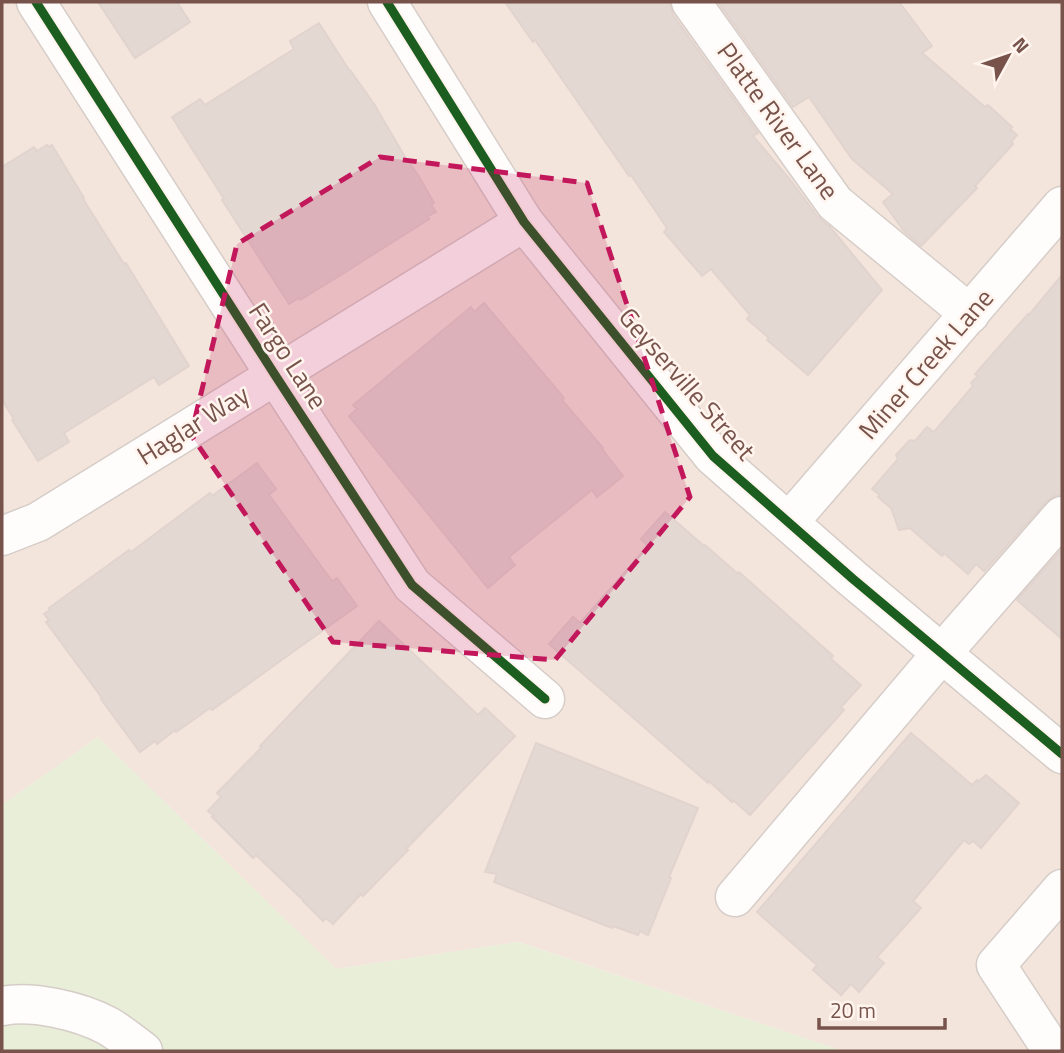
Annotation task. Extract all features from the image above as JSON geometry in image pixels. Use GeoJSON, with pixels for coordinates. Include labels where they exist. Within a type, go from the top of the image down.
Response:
{"type":"FeatureCollection","features":[{"type":"Feature","properties":{"kind":"street","name":"Fargo Lane"},"geometry":{"type":"LineString","coordinates":[[36,2],[412,585],[545,699]]}},
{"type":"Feature","properties":{"kind":"street","name":"Geyserville Street"},"geometry":{"type":"LineString","coordinates":[[387,2],[524,222],[713,456],[853,579],[1062,754]]}},
{"type":"Feature","properties":{"kind":"street","name":"Platte River Lane"},"geometry":{"type":"LineString","coordinates":[[691,2],[835,203],[970,314]]}},
{"type":"Feature","properties":{"kind":"street","name":"Miner Creek Lane"},"geometry":{"type":"LineString","coordinates":[[789,522],[1062,206]]}},
{"type":"Feature","properties":{"kind":"street","name":"Haglar Way"},"geometry":{"type":"LineString","coordinates":[[2,536],[38,522],[524,222]]}},
{"type":"Feature","properties":{"kind":"street"},"geometry":{"type":"LineString","coordinates":[[735,897],[1062,516]]}},
{"type":"Feature","properties":{"kind":"street"},"geometry":{"type":"LineString","coordinates":[[1056,1051],[1048,1044],[996,965],[1062,889]]}},
{"type":"Feature","properties":{"kind":"street"},"geometry":{"type":"LineString","coordinates":[[2,1006],[14,1003],[69,1010],[108,1026],[143,1051]]}},
{"type":"Feature","properties":{"kind":"highlighted area"},"geometry":{"type":"Polygon","coordinates":[[[380,157],[587,183],[690,497],[555,660],[333,642],[191,435],[237,244],[380,157]]]}},
{"type":"Feature","properties":{"kind":"shaded area"},"geometry":{"type":"Polygon","coordinates":[[[2,2],[1062,2],[1062,1051],[843,1051],[519,942],[336,969],[98,737],[2,805],[2,2]]]}},
{"type":"Feature","properties":{"kind":"green space"},"geometry":{"type":"Polygon","coordinates":[[[98,737],[336,969],[518,942],[843,1051],[2,1051],[2,805],[98,737]]]}},
{"type":"Feature","properties":{"kind":"building"},"geometry":{"type":"Polygon","coordinates":[[[98,2],[177,2],[190,22],[135,58],[98,2]]]}},
{"type":"Feature","properties":{"kind":"building"},"geometry":{"type":"Polygon","coordinates":[[[505,2],[670,2],[673,15],[758,133],[753,136],[817,216],[830,227],[882,290],[808,375],[747,319],[750,315],[711,269],[702,276],[664,232],[667,228],[631,175],[629,176],[535,40],[533,42],[505,2]]]}},
{"type":"Feature","properties":{"kind":"building"},"geometry":{"type":"Polygon","coordinates":[[[718,2],[899,2],[932,46],[922,53],[1012,127],[1010,129],[1017,135],[1011,142],[1013,144],[975,186],[977,188],[921,246],[904,231],[883,202],[893,194],[852,159],[809,97],[793,107],[718,2]]]}},
{"type":"Feature","properties":{"kind":"building"},"geometry":{"type":"Polygon","coordinates":[[[319,23],[418,175],[434,203],[431,205],[436,212],[344,273],[289,304],[172,117],[200,99],[205,105],[294,49],[290,41],[319,23]]]}},
{"type":"Feature","properties":{"kind":"building"},"geometry":{"type":"Polygon","coordinates":[[[52,145],[83,199],[189,366],[159,385],[154,377],[64,433],[69,442],[38,461],[2,400],[2,167],[34,147],[37,151],[52,145]]]}},
{"type":"Feature","properties":{"kind":"building"},"geometry":{"type":"Polygon","coordinates":[[[1062,275],[1062,495],[1054,496],[1046,502],[984,571],[976,564],[968,574],[910,528],[899,530],[891,508],[872,489],[898,459],[896,455],[910,440],[915,441],[927,427],[934,432],[973,386],[971,383],[978,376],[975,374],[1062,275]]]}},
{"type":"Feature","properties":{"kind":"building"},"geometry":{"type":"Polygon","coordinates":[[[484,303],[564,398],[562,400],[623,476],[597,497],[592,490],[509,557],[515,565],[488,588],[349,416],[357,409],[353,405],[471,307],[474,312],[484,303]]]}},
{"type":"Feature","properties":{"kind":"building"},"geometry":{"type":"Polygon","coordinates":[[[257,463],[276,489],[269,495],[332,581],[337,578],[357,606],[212,710],[210,708],[157,744],[155,741],[140,752],[46,622],[49,620],[44,614],[129,550],[131,552],[210,493],[212,496],[257,463]]]}},
{"type":"Feature","properties":{"kind":"building"},"geometry":{"type":"Polygon","coordinates":[[[665,512],[738,574],[739,572],[833,656],[831,659],[861,685],[841,707],[844,710],[750,815],[709,781],[708,783],[549,644],[573,617],[580,623],[648,546],[641,539],[665,512]]]}},
{"type":"Feature","properties":{"kind":"building"},"geometry":{"type":"Polygon","coordinates":[[[1062,549],[1062,639],[1017,600],[1062,549]]]}},
{"type":"Feature","properties":{"kind":"building"},"geometry":{"type":"Polygon","coordinates":[[[379,621],[478,715],[485,708],[515,736],[406,849],[408,850],[333,924],[326,918],[323,921],[256,855],[253,858],[208,811],[221,797],[217,793],[379,621]]]}},
{"type":"Feature","properties":{"kind":"building"},"geometry":{"type":"Polygon","coordinates":[[[911,733],[972,785],[986,775],[1019,803],[981,848],[973,841],[969,844],[964,840],[913,901],[921,908],[877,957],[884,963],[859,992],[851,984],[841,995],[813,970],[817,965],[757,912],[911,733]]]}},
{"type":"Feature","properties":{"kind":"building"},"geometry":{"type":"Polygon","coordinates":[[[536,743],[698,808],[648,935],[640,931],[638,935],[613,926],[612,928],[494,882],[497,874],[485,872],[536,743]]]}},
{"type":"Feature","properties":{"kind":"cycle path"},"geometry":{"type":"LineString","coordinates":[[36,2],[412,585],[545,699]]}},
{"type":"Feature","properties":{"kind":"cycle path"},"geometry":{"type":"LineString","coordinates":[[387,2],[524,222],[713,456],[853,579],[1062,754]]}}]}
